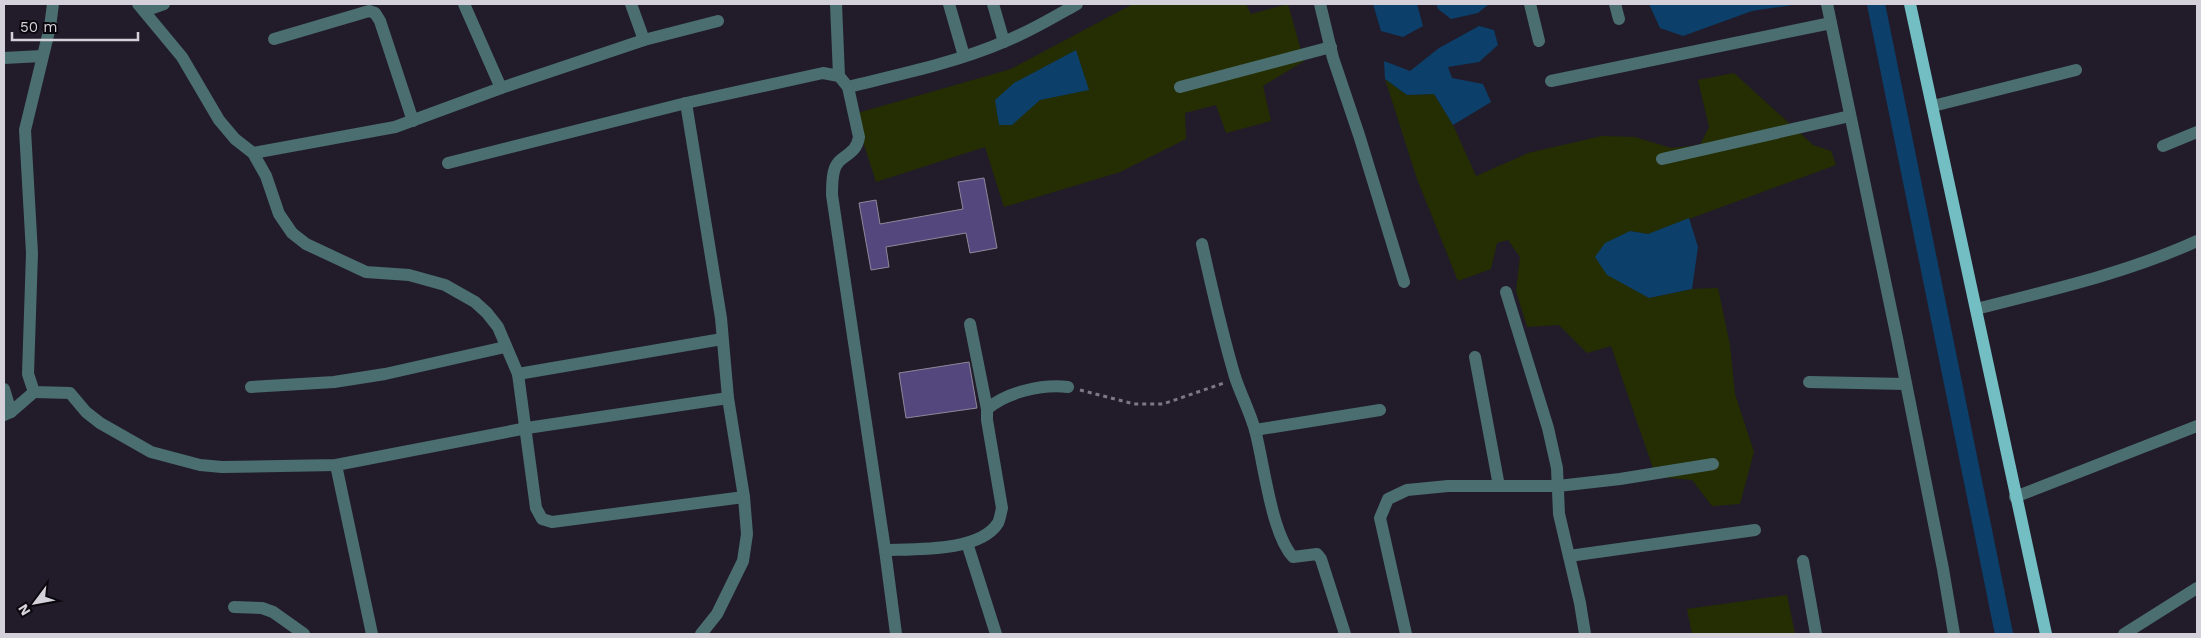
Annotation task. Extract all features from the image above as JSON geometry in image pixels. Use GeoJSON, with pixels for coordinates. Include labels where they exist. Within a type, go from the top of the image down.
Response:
{"type":"FeatureCollection","features":[{"type":"Feature","properties":{"kind":"main road"},"geometry":{"type":"LineString","coordinates":[[1910,4],[2046,634]]}},
{"type":"Feature","properties":{"kind":"street"},"geometry":{"type":"LineString","coordinates":[[34,392],[28,374],[32,253],[25,130],[50,27],[53,4]]}},
{"type":"Feature","properties":{"kind":"street"},"geometry":{"type":"LineString","coordinates":[[141,8],[164,4]]}},
{"type":"Feature","properties":{"kind":"street"},"geometry":{"type":"LineString","coordinates":[[464,4],[501,88]]}},
{"type":"Feature","properties":{"kind":"street"},"geometry":{"type":"LineString","coordinates":[[631,4],[644,40]]}},
{"type":"Feature","properties":{"kind":"street"},"geometry":{"type":"LineString","coordinates":[[836,4],[839,76],[848,87],[860,137],[854,152],[840,160],[834,170],[832,195],[896,634]]}},
{"type":"Feature","properties":{"kind":"street"},"geometry":{"type":"LineString","coordinates":[[949,4],[964,56]]}},
{"type":"Feature","properties":{"kind":"street"},"geometry":{"type":"LineString","coordinates":[[993,4],[1004,42]]}},
{"type":"Feature","properties":{"kind":"street"},"geometry":{"type":"LineString","coordinates":[[848,87],[920,70],[1004,42],[1077,4]]}},
{"type":"Feature","properties":{"kind":"street"},"geometry":{"type":"LineString","coordinates":[[1320,4],[1331,47],[1404,282]]}},
{"type":"Feature","properties":{"kind":"street"},"geometry":{"type":"LineString","coordinates":[[1530,4],[1539,41]]}},
{"type":"Feature","properties":{"kind":"street"},"geometry":{"type":"LineString","coordinates":[[1616,4],[1619,19]]}},
{"type":"Feature","properties":{"kind":"street"},"geometry":{"type":"LineString","coordinates":[[1827,4],[1906,384],[1954,634]]}},
{"type":"Feature","properties":{"kind":"street"},"geometry":{"type":"LineString","coordinates":[[141,8],[182,57],[219,120],[235,139],[253,153],[266,176],[279,214],[292,233],[306,244],[366,272],[409,274],[445,285],[475,302],[498,327],[518,374],[527,428],[536,508],[542,519],[552,522],[744,497]]}},
{"type":"Feature","properties":{"kind":"street"},"geometry":{"type":"LineString","coordinates":[[274,39],[368,11],[375,13],[380,21],[413,121]]}},
{"type":"Feature","properties":{"kind":"street"},"geometry":{"type":"LineString","coordinates":[[253,153],[395,127],[501,88],[644,40],[718,21]]}},
{"type":"Feature","properties":{"kind":"street"},"geometry":{"type":"LineString","coordinates":[[1551,81],[1831,23]]}},
{"type":"Feature","properties":{"kind":"street"},"geometry":{"type":"LineString","coordinates":[[1180,87],[1331,47]]}},
{"type":"Feature","properties":{"kind":"street"},"geometry":{"type":"LineString","coordinates":[[4,58],[42,56]]}},
{"type":"Feature","properties":{"kind":"street"},"geometry":{"type":"LineString","coordinates":[[1933,106],[2076,70]]}},
{"type":"Feature","properties":{"kind":"street"},"geometry":{"type":"LineString","coordinates":[[448,163],[686,103],[824,73],[839,76]]}},
{"type":"Feature","properties":{"kind":"street"},"geometry":{"type":"LineString","coordinates":[[686,103],[721,318],[728,398],[748,534],[743,561],[717,614],[701,634]]}},
{"type":"Feature","properties":{"kind":"street"},"geometry":{"type":"LineString","coordinates":[[1662,159],[1850,116]]}},
{"type":"Feature","properties":{"kind":"street"},"geometry":{"type":"LineString","coordinates":[[2163,146],[2197,132]]}},
{"type":"Feature","properties":{"kind":"street"},"geometry":{"type":"LineString","coordinates":[[1976,308],[2073,284],[2174,252],[2197,241]]}},
{"type":"Feature","properties":{"kind":"street"},"geometry":{"type":"LineString","coordinates":[[1202,244],[1224,338],[1236,379],[1255,430],[1267,485],[1284,544],[1293,557],[1317,554],[1321,559],[1345,634]]}},
{"type":"Feature","properties":{"kind":"street"},"geometry":{"type":"LineString","coordinates":[[1506,292],[1548,428],[1557,468],[1559,514],[1585,634]]}},
{"type":"Feature","properties":{"kind":"street"},"geometry":{"type":"LineString","coordinates":[[885,550],[950,547],[967,543],[990,531],[998,522],[1002,508],[987,420],[988,409],[970,324]]}},
{"type":"Feature","properties":{"kind":"street"},"geometry":{"type":"LineString","coordinates":[[518,374],[722,339]]}},
{"type":"Feature","properties":{"kind":"street"},"geometry":{"type":"LineString","coordinates":[[251,387],[334,382],[384,374],[505,347]]}},
{"type":"Feature","properties":{"kind":"street"},"geometry":{"type":"LineString","coordinates":[[1475,357],[1499,486]]}},
{"type":"Feature","properties":{"kind":"street"},"geometry":{"type":"LineString","coordinates":[[1809,382],[1906,384]]}},
{"type":"Feature","properties":{"kind":"street"},"geometry":{"type":"LineString","coordinates":[[988,409],[999,399],[1011,395],[1055,385],[1068,387]]}},
{"type":"Feature","properties":{"kind":"street"},"geometry":{"type":"LineString","coordinates":[[4,389],[7,413]]}},
{"type":"Feature","properties":{"kind":"street"},"geometry":{"type":"LineString","coordinates":[[7,413],[34,392],[70,393],[86,412],[123,436],[151,452],[178,460],[222,467],[336,465],[527,428],[728,398]]}},
{"type":"Feature","properties":{"kind":"street"},"geometry":{"type":"LineString","coordinates":[[1255,430],[1380,410]]}},
{"type":"Feature","properties":{"kind":"street"},"geometry":{"type":"LineString","coordinates":[[2015,497],[2197,426]]}},
{"type":"Feature","properties":{"kind":"street"},"geometry":{"type":"LineString","coordinates":[[1406,634],[1380,518],[1388,499],[1406,490],[1448,486],[1558,486],[1620,479],[1713,464]]}},
{"type":"Feature","properties":{"kind":"street"},"geometry":{"type":"LineString","coordinates":[[336,465],[372,634]]}},
{"type":"Feature","properties":{"kind":"street"},"geometry":{"type":"LineString","coordinates":[[1569,556],[1756,530]]}},
{"type":"Feature","properties":{"kind":"street"},"geometry":{"type":"LineString","coordinates":[[967,543],[996,634]]}},
{"type":"Feature","properties":{"kind":"street"},"geometry":{"type":"LineString","coordinates":[[1803,561],[1816,634]]}},
{"type":"Feature","properties":{"kind":"street"},"geometry":{"type":"LineString","coordinates":[[2124,634],[2197,588]]}},
{"type":"Feature","properties":{"kind":"street"},"geometry":{"type":"LineString","coordinates":[[234,608],[262,608],[273,612],[304,634]]}},
{"type":"Feature","properties":{"kind":"path"},"geometry":{"type":"LineString","coordinates":[[1068,387],[1134,404],[1163,404],[1236,379]]}},
{"type":"Feature","properties":{"kind":"green space"},"geometry":{"type":"Polygon","coordinates":[[[1133,4],[1246,4],[1251,14],[1288,4],[1304,61],[1263,86],[1271,121],[1226,133],[1216,105],[1185,113],[1186,139],[1120,172],[1004,207],[985,147],[876,182],[854,114],[1011,69],[1133,4]]]}},
{"type":"Feature","properties":{"kind":"green space"},"geometry":{"type":"Polygon","coordinates":[[[1734,73],[1813,145],[1831,151],[1836,165],[1648,234],[1630,231],[1649,298],[1692,289],[1718,288],[1730,345],[1735,394],[1754,452],[1740,504],[1712,506],[1692,480],[1656,477],[1611,346],[1587,353],[1559,325],[1527,327],[1516,291],[1520,257],[1508,240],[1497,243],[1491,269],[1458,281],[1417,179],[1385,79],[1407,95],[1434,94],[1453,125],[1476,176],[1528,153],[1602,136],[1635,137],[1671,148],[1700,145],[1709,127],[1698,80],[1734,73]]]}},
{"type":"Feature","properties":{"kind":"green space"},"geometry":{"type":"Polygon","coordinates":[[[1787,595],[1795,634],[1692,634],[1687,609],[1787,595]]]}},
{"type":"Feature","properties":{"kind":"water"},"geometry":{"type":"Polygon","coordinates":[[[1373,4],[1417,4],[1423,26],[1403,37],[1381,31],[1373,4]]]}},
{"type":"Feature","properties":{"kind":"water"},"geometry":{"type":"Polygon","coordinates":[[[1436,4],[1489,4],[1478,13],[1451,19],[1438,9],[1436,4]]]}},
{"type":"Feature","properties":{"kind":"water"},"geometry":{"type":"Polygon","coordinates":[[[1649,4],[1799,4],[1752,11],[1683,36],[1660,28],[1649,4]]]}},
{"type":"Feature","properties":{"kind":"water"},"geometry":{"type":"Polygon","coordinates":[[[1479,26],[1494,30],[1498,45],[1479,62],[1448,67],[1452,78],[1483,84],[1491,102],[1453,125],[1434,94],[1407,95],[1385,79],[1384,61],[1410,71],[1439,48],[1479,26]]]}},
{"type":"Feature","properties":{"kind":"water"},"geometry":{"type":"Polygon","coordinates":[[[1076,50],[1089,90],[1040,100],[1012,125],[999,125],[995,100],[1014,83],[1076,50]]]}},
{"type":"Feature","properties":{"kind":"water"},"geometry":{"type":"Polygon","coordinates":[[[1689,218],[1698,247],[1692,289],[1649,298],[1607,275],[1595,257],[1605,243],[1630,231],[1648,234],[1689,218]]]}},
{"type":"Feature","properties":{"kind":"building"},"geometry":{"type":"Polygon","coordinates":[[[984,178],[997,248],[970,253],[966,233],[886,247],[889,267],[871,270],[859,203],[876,200],[880,224],[963,209],[958,182],[984,178]]]}},
{"type":"Feature","properties":{"kind":"building"},"geometry":{"type":"Polygon","coordinates":[[[969,362],[977,408],[906,418],[899,373],[969,362]]]}},
{"type":"Feature","properties":{"kind":"waterway"},"geometry":{"type":"LineString","coordinates":[[1876,4],[2004,634]]}}]}
